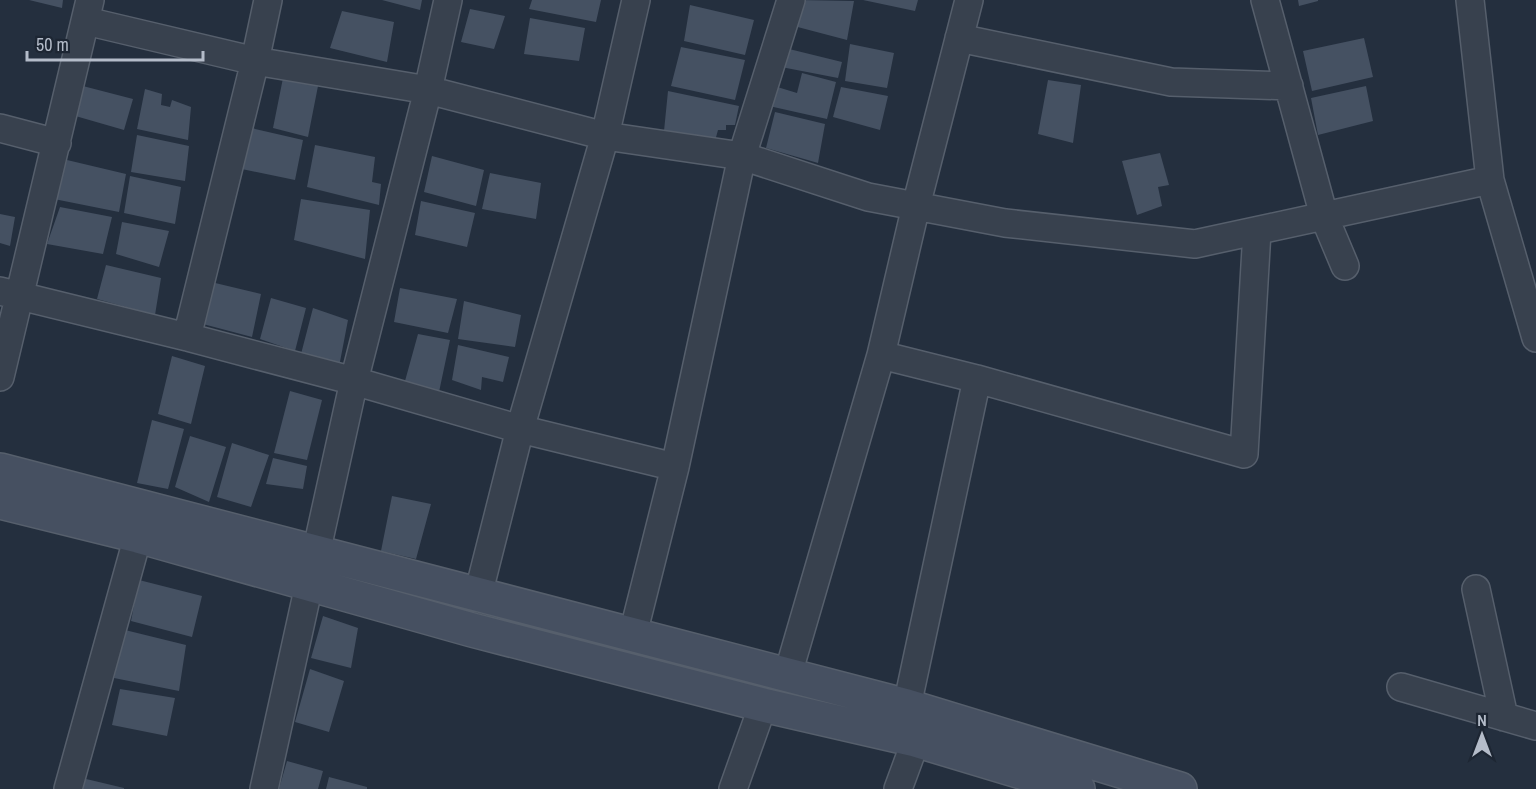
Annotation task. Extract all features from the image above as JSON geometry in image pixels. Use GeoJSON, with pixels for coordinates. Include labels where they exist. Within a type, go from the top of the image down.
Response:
{"type":"FeatureCollection","features":[{"type":"Feature","properties":{"kind":"street"},"geometry":{"type":"LineString","coordinates":[[187,337],[268,0]]}},
{"type":"Feature","properties":{"kind":"street"},"geometry":{"type":"LineString","coordinates":[[264,789],[354,381],[428,90],[448,0]]}},
{"type":"Feature","properties":{"kind":"street"},"geometry":{"type":"LineString","coordinates":[[478,595],[520,429],[605,136],[636,0]]}},
{"type":"Feature","properties":{"kind":"street"},"geometry":{"type":"LineString","coordinates":[[633,634],[675,467],[742,156],[791,0]]}},
{"type":"Feature","properties":{"kind":"street"},"geometry":{"type":"LineString","coordinates":[[788,674],[881,356],[916,206],[969,0]]}},
{"type":"Feature","properties":{"kind":"street"},"geometry":{"type":"LineString","coordinates":[[1265,0],[1324,216],[1345,266]]}},
{"type":"Feature","properties":{"kind":"street"},"geometry":{"type":"LineString","coordinates":[[1470,0],[1490,180],[1531,307],[1536,338]]}},
{"type":"Feature","properties":{"kind":"street"},"geometry":{"type":"LineString","coordinates":[[0,376],[9,293],[57,143],[88,11],[255,61],[428,90],[605,136],[742,156],[868,197],[1005,223],[1194,244],[1490,180]]}},
{"type":"Feature","properties":{"kind":"street"},"geometry":{"type":"LineString","coordinates":[[959,38],[1171,82],[1288,86]]}},
{"type":"Feature","properties":{"kind":"street"},"geometry":{"type":"LineString","coordinates":[[0,128],[57,143]]}},
{"type":"Feature","properties":{"kind":"street"},"geometry":{"type":"LineString","coordinates":[[881,356],[977,379],[1244,454],[1257,231]]}},
{"type":"Feature","properties":{"kind":"street"},"geometry":{"type":"LineString","coordinates":[[9,293],[187,337],[354,381],[520,429],[675,467]]}},
{"type":"Feature","properties":{"kind":"street"},"geometry":{"type":"LineString","coordinates":[[898,789],[916,719],[977,379]]}},
{"type":"Feature","properties":{"kind":"street"},"geometry":{"type":"LineString","coordinates":[[0,470],[788,674],[916,719],[1078,789]]}},
{"type":"Feature","properties":{"kind":"street"},"geometry":{"type":"LineString","coordinates":[[0,502],[138,536],[308,586],[763,705],[916,719],[1180,789]]}},
{"type":"Feature","properties":{"kind":"street"},"geometry":{"type":"LineString","coordinates":[[68,789],[138,536]]}},
{"type":"Feature","properties":{"kind":"street"},"geometry":{"type":"LineString","coordinates":[[1476,589],[1504,717]]}},
{"type":"Feature","properties":{"kind":"street"},"geometry":{"type":"LineString","coordinates":[[1401,687],[1536,726]]}},
{"type":"Feature","properties":{"kind":"street"},"geometry":{"type":"LineString","coordinates":[[733,789],[763,705]]}},
{"type":"Feature","properties":{"kind":"building"},"geometry":{"type":"Polygon","coordinates":[[[29,0],[63,0],[62,8],[29,0]]]}},
{"type":"Feature","properties":{"kind":"building"},"geometry":{"type":"Polygon","coordinates":[[[382,0],[422,0],[420,10],[382,0]]]}},
{"type":"Feature","properties":{"kind":"building"},"geometry":{"type":"Polygon","coordinates":[[[532,0],[601,0],[596,22],[529,9],[532,0]]]}},
{"type":"Feature","properties":{"kind":"building"},"geometry":{"type":"Polygon","coordinates":[[[797,0],[854,1],[847,40],[790,25],[797,0]]]}},
{"type":"Feature","properties":{"kind":"building"},"geometry":{"type":"Polygon","coordinates":[[[863,0],[918,0],[915,11],[863,0]]]}},
{"type":"Feature","properties":{"kind":"building"},"geometry":{"type":"Polygon","coordinates":[[[1298,0],[1318,0],[1318,1],[1299,6],[1298,0]]]}},
{"type":"Feature","properties":{"kind":"building"},"geometry":{"type":"Polygon","coordinates":[[[690,5],[754,20],[745,55],[684,41],[690,5]]]}},
{"type":"Feature","properties":{"kind":"building"},"geometry":{"type":"Polygon","coordinates":[[[470,9],[505,16],[494,49],[461,42],[470,9]]]}},
{"type":"Feature","properties":{"kind":"building"},"geometry":{"type":"Polygon","coordinates":[[[342,11],[394,22],[387,62],[330,48],[342,11]]]}},
{"type":"Feature","properties":{"kind":"building"},"geometry":{"type":"Polygon","coordinates":[[[530,18],[585,28],[579,61],[524,54],[530,18]]]}},
{"type":"Feature","properties":{"kind":"building"},"geometry":{"type":"Polygon","coordinates":[[[1364,38],[1373,77],[1312,91],[1303,51],[1364,38]]]}},
{"type":"Feature","properties":{"kind":"building"},"geometry":{"type":"Polygon","coordinates":[[[850,44],[894,53],[887,88],[845,81],[850,44]]]}},
{"type":"Feature","properties":{"kind":"building"},"geometry":{"type":"Polygon","coordinates":[[[681,47],[745,60],[735,100],[671,86],[681,47]]]}},
{"type":"Feature","properties":{"kind":"building"},"geometry":{"type":"Polygon","coordinates":[[[781,47],[842,62],[838,78],[776,66],[781,47]]]}},
{"type":"Feature","properties":{"kind":"building"},"geometry":{"type":"Polygon","coordinates":[[[802,73],[836,82],[827,119],[769,106],[774,86],[797,93],[802,73]]]}},
{"type":"Feature","properties":{"kind":"building"},"geometry":{"type":"Polygon","coordinates":[[[283,78],[318,86],[308,137],[273,128],[283,78]]]}},
{"type":"Feature","properties":{"kind":"building"},"geometry":{"type":"Polygon","coordinates":[[[1048,80],[1081,85],[1073,143],[1038,134],[1048,80]]]}},
{"type":"Feature","properties":{"kind":"building"},"geometry":{"type":"Polygon","coordinates":[[[79,85],[133,99],[124,130],[72,115],[79,85]]]}},
{"type":"Feature","properties":{"kind":"building"},"geometry":{"type":"Polygon","coordinates":[[[1366,86],[1373,121],[1318,135],[1311,98],[1366,86]]]}},
{"type":"Feature","properties":{"kind":"building"},"geometry":{"type":"Polygon","coordinates":[[[841,87],[888,96],[880,130],[833,117],[841,87]]]}},
{"type":"Feature","properties":{"kind":"building"},"geometry":{"type":"Polygon","coordinates":[[[145,89],[162,94],[161,105],[170,107],[172,100],[191,107],[188,140],[137,129],[145,89]]]}},
{"type":"Feature","properties":{"kind":"building"},"geometry":{"type":"Polygon","coordinates":[[[668,91],[739,106],[735,125],[726,125],[726,130],[718,130],[715,141],[664,131],[668,91]]]}},
{"type":"Feature","properties":{"kind":"building"},"geometry":{"type":"Polygon","coordinates":[[[775,112],[825,124],[818,163],[766,148],[775,112]]]}},
{"type":"Feature","properties":{"kind":"building"},"geometry":{"type":"Polygon","coordinates":[[[247,127],[303,140],[295,180],[237,168],[247,127]]]}},
{"type":"Feature","properties":{"kind":"building"},"geometry":{"type":"Polygon","coordinates":[[[137,135],[189,146],[185,181],[131,172],[137,135]]]}},
{"type":"Feature","properties":{"kind":"building"},"geometry":{"type":"Polygon","coordinates":[[[315,145],[375,157],[372,182],[381,184],[379,205],[307,187],[315,145]]]}},
{"type":"Feature","properties":{"kind":"building"},"geometry":{"type":"Polygon","coordinates":[[[1160,153],[1169,185],[1158,187],[1162,206],[1137,215],[1122,161],[1160,153]]]}},
{"type":"Feature","properties":{"kind":"building"},"geometry":{"type":"Polygon","coordinates":[[[432,156],[484,170],[476,206],[424,192],[432,156]]]}},
{"type":"Feature","properties":{"kind":"building"},"geometry":{"type":"Polygon","coordinates":[[[67,160],[126,174],[119,212],[54,199],[67,160]]]}},
{"type":"Feature","properties":{"kind":"building"},"geometry":{"type":"Polygon","coordinates":[[[490,173],[541,183],[536,219],[482,209],[490,173]]]}},
{"type":"Feature","properties":{"kind":"building"},"geometry":{"type":"Polygon","coordinates":[[[130,176],[181,187],[175,224],[124,213],[130,176]]]}},
{"type":"Feature","properties":{"kind":"building"},"geometry":{"type":"Polygon","coordinates":[[[301,199],[370,210],[365,259],[294,240],[301,199]]]}},
{"type":"Feature","properties":{"kind":"building"},"geometry":{"type":"Polygon","coordinates":[[[421,201],[475,213],[467,247],[415,235],[421,201]]]}},
{"type":"Feature","properties":{"kind":"building"},"geometry":{"type":"Polygon","coordinates":[[[60,207],[112,217],[103,254],[47,244],[60,207]]]}},
{"type":"Feature","properties":{"kind":"building"},"geometry":{"type":"Polygon","coordinates":[[[0,214],[15,217],[10,246],[0,243],[0,214]]]}},
{"type":"Feature","properties":{"kind":"building"},"geometry":{"type":"Polygon","coordinates":[[[122,222],[169,231],[159,267],[116,254],[122,222]]]}},
{"type":"Feature","properties":{"kind":"building"},"geometry":{"type":"Polygon","coordinates":[[[106,265],[161,278],[155,315],[97,299],[106,265]]]}},
{"type":"Feature","properties":{"kind":"building"},"geometry":{"type":"Polygon","coordinates":[[[211,282],[261,294],[252,337],[203,324],[211,282]]]}},
{"type":"Feature","properties":{"kind":"building"},"geometry":{"type":"Polygon","coordinates":[[[400,288],[457,299],[448,333],[394,322],[400,288]]]}},
{"type":"Feature","properties":{"kind":"building"},"geometry":{"type":"Polygon","coordinates":[[[271,298],[306,308],[295,351],[260,339],[271,298]]]}},
{"type":"Feature","properties":{"kind":"building"},"geometry":{"type":"Polygon","coordinates":[[[464,301],[521,315],[515,347],[458,339],[464,301]]]}},
{"type":"Feature","properties":{"kind":"building"},"geometry":{"type":"Polygon","coordinates":[[[313,308],[348,320],[339,367],[301,354],[313,308]]]}},
{"type":"Feature","properties":{"kind":"building"},"geometry":{"type":"Polygon","coordinates":[[[418,334],[450,340],[439,392],[405,381],[418,334]]]}},
{"type":"Feature","properties":{"kind":"building"},"geometry":{"type":"Polygon","coordinates":[[[458,345],[509,357],[503,382],[482,377],[481,390],[452,380],[458,345]]]}},
{"type":"Feature","properties":{"kind":"building"},"geometry":{"type":"Polygon","coordinates":[[[172,356],[205,366],[191,424],[158,414],[172,356]]]}},
{"type":"Feature","properties":{"kind":"building"},"geometry":{"type":"Polygon","coordinates":[[[290,391],[322,400],[307,460],[274,453],[290,391]]]}},
{"type":"Feature","properties":{"kind":"building"},"geometry":{"type":"Polygon","coordinates":[[[152,420],[184,429],[168,489],[137,483],[152,420]]]}},
{"type":"Feature","properties":{"kind":"building"},"geometry":{"type":"Polygon","coordinates":[[[190,436],[226,447],[209,502],[175,487],[190,436]]]}},
{"type":"Feature","properties":{"kind":"building"},"geometry":{"type":"Polygon","coordinates":[[[232,443],[269,455],[251,507],[217,497],[232,443]]]}},
{"type":"Feature","properties":{"kind":"building"},"geometry":{"type":"Polygon","coordinates":[[[273,458],[307,466],[303,489],[266,484],[273,458]]]}},
{"type":"Feature","properties":{"kind":"building"},"geometry":{"type":"Polygon","coordinates":[[[392,496],[431,504],[416,559],[381,551],[392,496]]]}},
{"type":"Feature","properties":{"kind":"building"},"geometry":{"type":"Polygon","coordinates":[[[139,580],[202,596],[192,637],[131,621],[139,580]]]}},
{"type":"Feature","properties":{"kind":"building"},"geometry":{"type":"Polygon","coordinates":[[[323,616],[358,628],[351,668],[311,658],[323,616]]]}},
{"type":"Feature","properties":{"kind":"building"},"geometry":{"type":"Polygon","coordinates":[[[125,630],[186,645],[179,691],[114,678],[125,630]]]}},
{"type":"Feature","properties":{"kind":"building"},"geometry":{"type":"Polygon","coordinates":[[[310,669],[344,681],[329,732],[295,722],[310,669]]]}},
{"type":"Feature","properties":{"kind":"building"},"geometry":{"type":"Polygon","coordinates":[[[120,689],[175,698],[167,736],[112,725],[120,689]]]}},
{"type":"Feature","properties":{"kind":"building"},"geometry":{"type":"Polygon","coordinates":[[[287,761],[323,771],[318,789],[279,789],[287,761]]]}},
{"type":"Feature","properties":{"kind":"building"},"geometry":{"type":"Polygon","coordinates":[[[329,777],[367,787],[367,789],[326,789],[329,777]]]}},
{"type":"Feature","properties":{"kind":"building"},"geometry":{"type":"Polygon","coordinates":[[[82,778],[124,788],[124,789],[79,789],[82,778]]]}}]}
